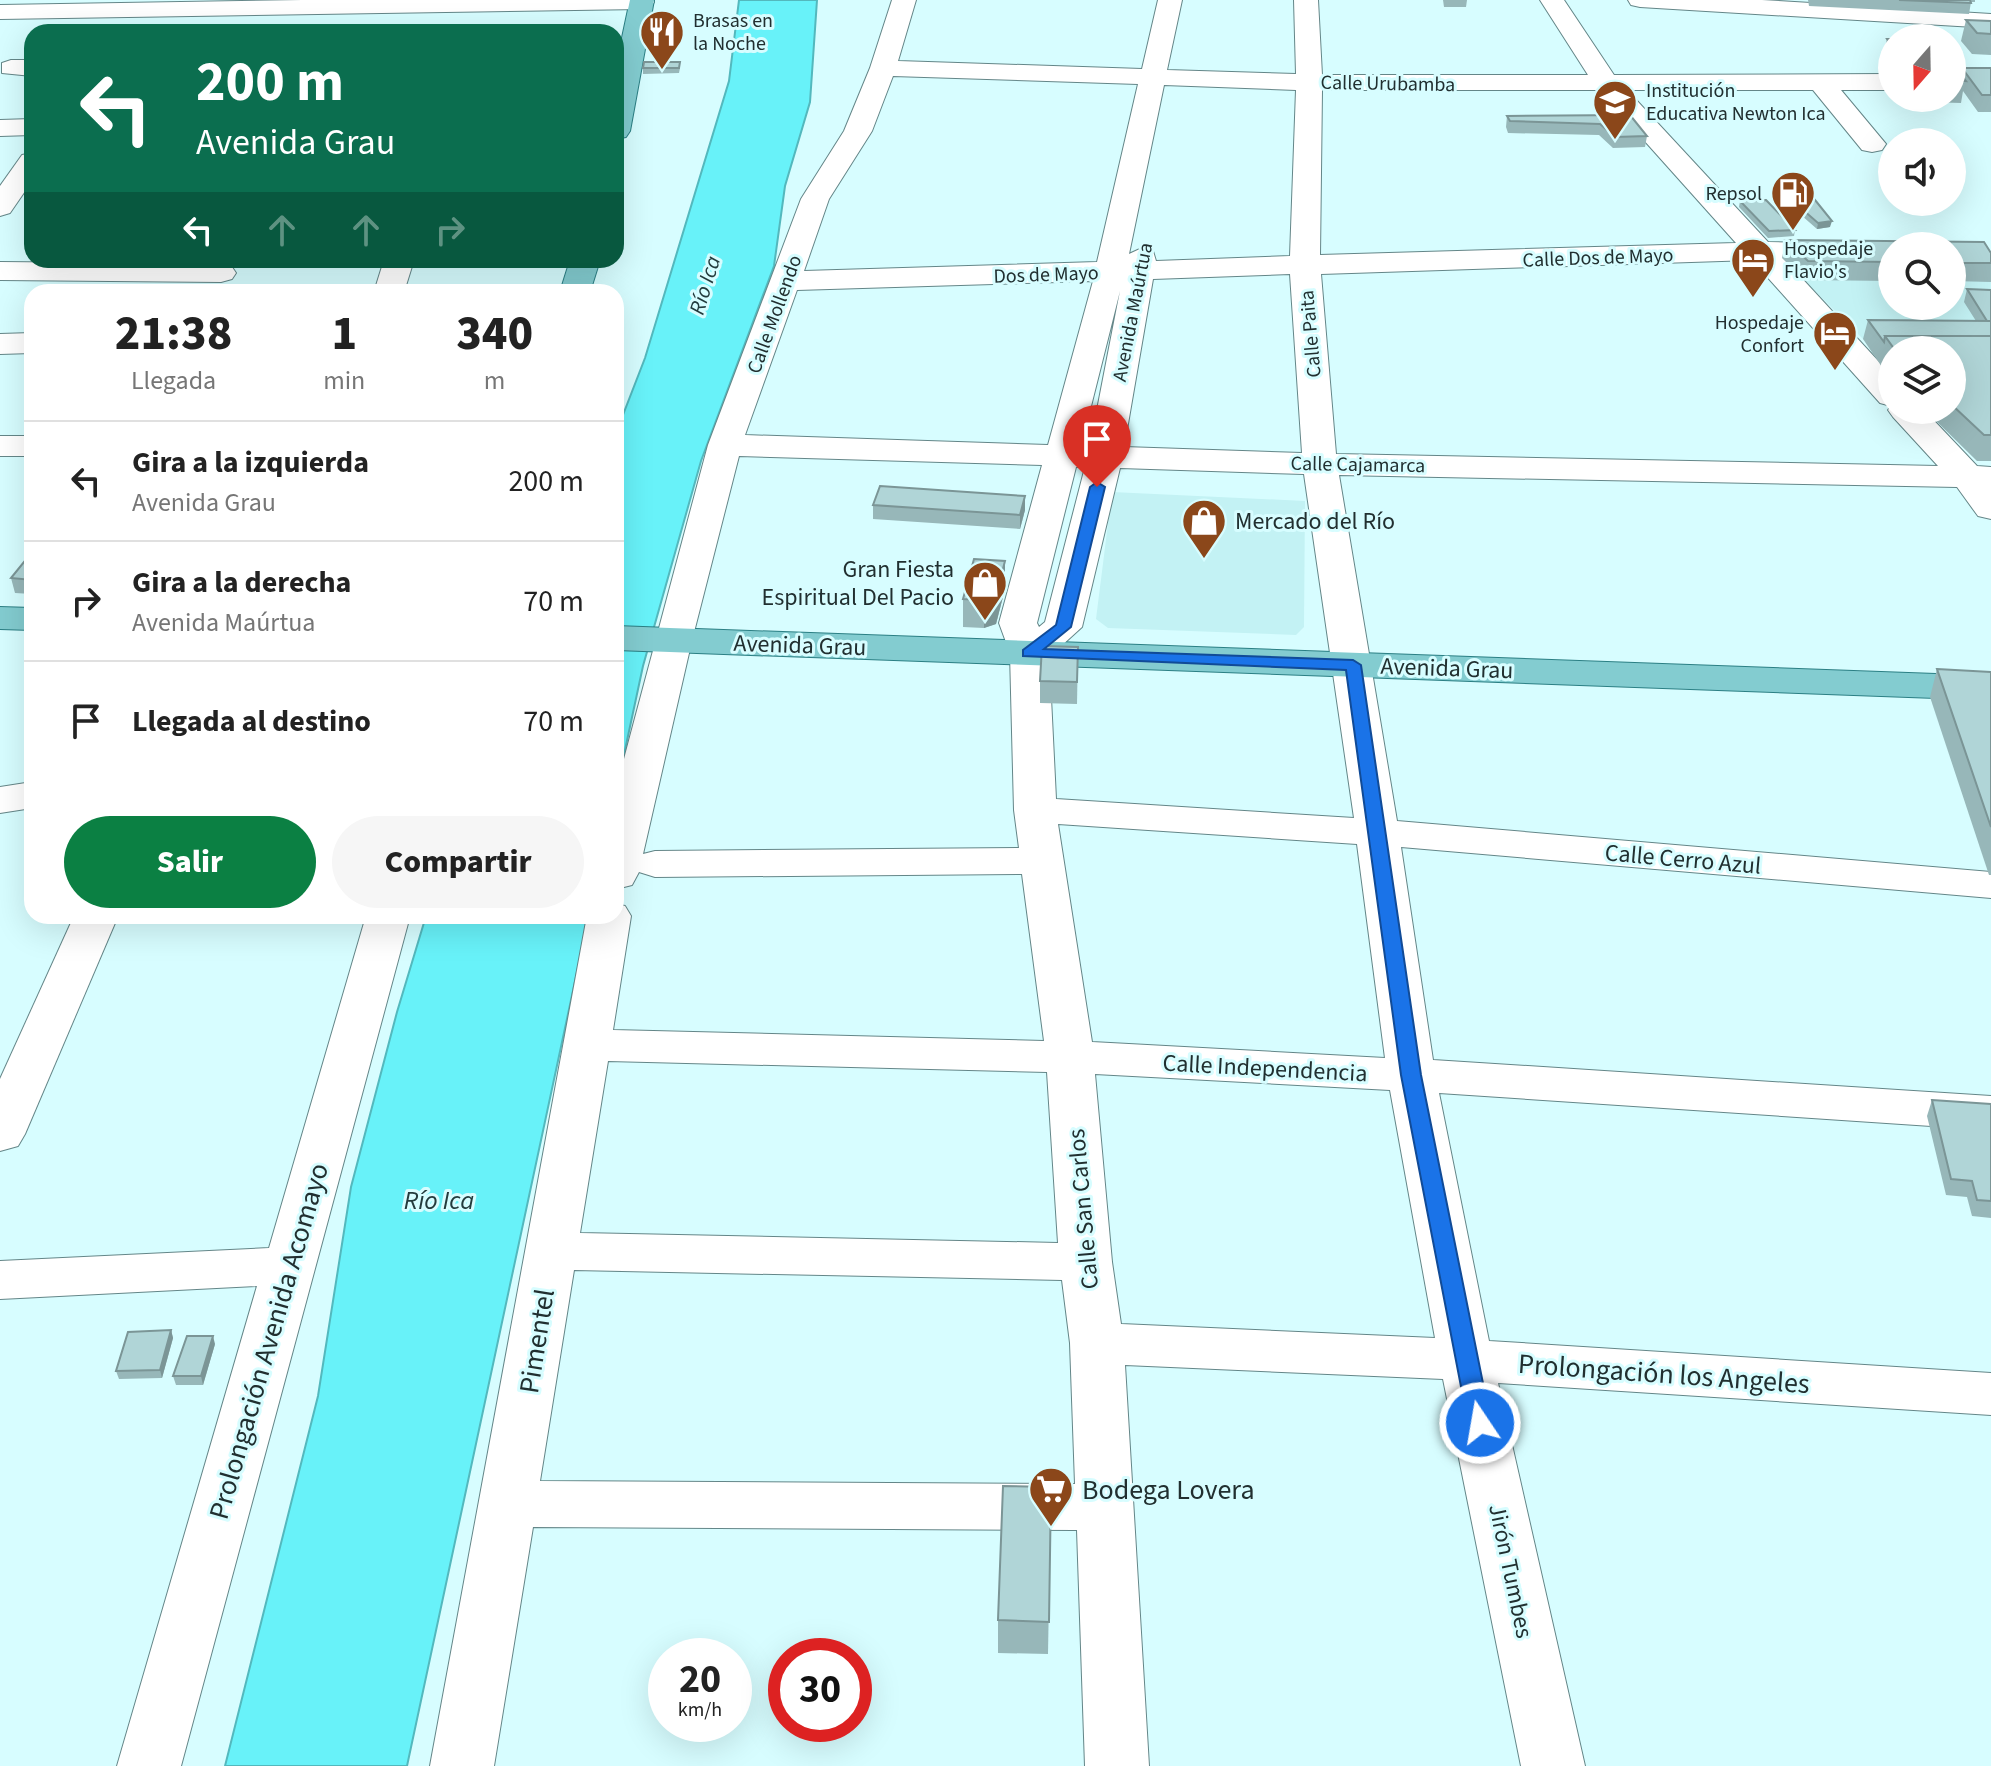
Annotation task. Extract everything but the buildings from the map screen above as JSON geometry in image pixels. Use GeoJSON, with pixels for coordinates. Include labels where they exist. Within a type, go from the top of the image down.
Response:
{"type":"FeatureCollection","features":[{"type":"Feature","properties":{"kind":"main road"},"geometry":{"type":"LineString","coordinates":[[624,91],[642,1]]}},
{"type":"Feature","properties":{"kind":"main road"},"geometry":{"type":"LineString","coordinates":[[0,618],[24,619]]}},
{"type":"Feature","properties":{"kind":"main road","name":"Avenida Grau"},"geometry":{"type":"LineString","coordinates":[[624,638],[1991,688]]}},
{"type":"Feature","properties":{"kind":"street","name":"Calle Mollendo"},"geometry":{"type":"LineString","coordinates":[[665,640],[725,445],[815,199],[858,131],[883,68],[904,0]]}},
{"type":"Feature","properties":{"kind":"street","name":"Avenida Maúrtua"},"geometry":{"type":"LineString","coordinates":[[1167,135],[1170,0]]}},
{"type":"Feature","properties":{"kind":"street","name":"Avenida Maúrtua"},"geometry":{"type":"LineString","coordinates":[[1148,225],[1124,271],[1105,457],[1063,627],[1029,653],[1018,623],[1061,457],[1124,271],[1167,75],[1194,0]]}},
{"type":"Feature","properties":{"kind":"street","name":"Calle Paita"},"geometry":{"type":"LineString","coordinates":[[1306,0],[1309,82],[1305,266],[1320,464],[1340,602],[1353,665]]}},
{"type":"Feature","properties":{"kind":"street"},"geometry":{"type":"LineString","coordinates":[[1552,0],[1607,84],[1714,202],[1768,243],[1878,379]]}},
{"type":"Feature","properties":{"kind":"street"},"geometry":{"type":"LineString","coordinates":[[1640,0],[1788,4],[1991,21]]}},
{"type":"Feature","properties":{"kind":"street"},"geometry":{"type":"LineString","coordinates":[[0,12],[132,5],[642,1]]}},
{"type":"Feature","properties":{"kind":"street"},"geometry":{"type":"LineString","coordinates":[[120,24],[132,5]]}},
{"type":"Feature","properties":{"kind":"street"},"geometry":{"type":"LineString","coordinates":[[335,24],[348,5]]}},
{"type":"Feature","properties":{"kind":"street","name":"Calle Urubamba"},"geometry":{"type":"LineString","coordinates":[[883,68],[1309,82],[1878,82]]}},
{"type":"Feature","properties":{"kind":"street"},"geometry":{"type":"LineString","coordinates":[[1820,82],[1872,144]]}},
{"type":"Feature","properties":{"kind":"street"},"geometry":{"type":"LineString","coordinates":[[0,128],[24,127]]}},
{"type":"Feature","properties":{"kind":"street"},"geometry":{"type":"LineString","coordinates":[[3,198],[24,171]]}},
{"type":"Feature","properties":{"kind":"street"},"geometry":{"type":"LineString","coordinates":[[1714,202],[1751,207]]}},
{"type":"Feature","properties":{"kind":"street","name":"Calle Dos de Mayo"},"geometry":{"type":"LineString","coordinates":[[1305,266],[1768,243],[1839,252],[1878,253]]}},
{"type":"Feature","properties":{"kind":"street","name":"Dos de Mayo"},"geometry":{"type":"LineString","coordinates":[[787,281],[1305,266]]}},
{"type":"Feature","properties":{"kind":"street"},"geometry":{"type":"LineString","coordinates":[[0,271],[220,275]]}},
{"type":"Feature","properties":{"kind":"street"},"geometry":{"type":"LineString","coordinates":[[0,344],[24,343]]}},
{"type":"Feature","properties":{"kind":"street"},"geometry":{"type":"LineString","coordinates":[[1920,424],[1979,477],[1991,508]]}},
{"type":"Feature","properties":{"kind":"street","name":"Calle Cajamarca"},"geometry":{"type":"LineString","coordinates":[[725,445],[1320,464],[1979,477]]}},
{"type":"Feature","properties":{"kind":"street"},"geometry":{"type":"LineString","coordinates":[[0,446],[24,446]]}},
{"type":"Feature","properties":{"kind":"street"},"geometry":{"type":"LineString","coordinates":[[665,640],[635,870],[1042,861]]}},
{"type":"Feature","properties":{"kind":"street","name":"Calle San Carlos"},"geometry":{"type":"LineString","coordinates":[[1029,653],[1035,810],[1070,1057],[1086,1262],[1097,1343],[1117,1766]]}},
{"type":"Feature","properties":{"kind":"street","name":"Jirón Tumbes"},"geometry":{"type":"LineString","coordinates":[[1353,665],[1411,1075],[1466,1360],[1553,1766]]}},
{"type":"Feature","properties":{"kind":"street"},"geometry":{"type":"LineString","coordinates":[[0,800],[24,796]]}},
{"type":"Feature","properties":{"kind":"street","name":"Calle Cerro Azul"},"geometry":{"type":"LineString","coordinates":[[1035,810],[1376,832],[1991,885]]}},
{"type":"Feature","properties":{"kind":"street"},"geometry":{"type":"LineString","coordinates":[[0,1134],[92,924]]}},
{"type":"Feature","properties":{"kind":"street","name":"Prolongación Avenida Acomayo"},"geometry":{"type":"LineString","coordinates":[[149,1766],[386,924]]}},
{"type":"Feature","properties":{"kind":"street","name":"Pimentel"},"geometry":{"type":"LineString","coordinates":[[462,1766],[608,924]]}},
{"type":"Feature","properties":{"kind":"street","name":"Calle Independencia"},"geometry":{"type":"LineString","coordinates":[[586,1045],[1070,1057],[1411,1075],[1991,1113]]}},
{"type":"Feature","properties":{"kind":"street"},"geometry":{"type":"LineString","coordinates":[[551,1251],[1086,1262]]}},
{"type":"Feature","properties":{"kind":"street"},"geometry":{"type":"LineString","coordinates":[[0,1280],[288,1266]]}},
{"type":"Feature","properties":{"kind":"street","name":"Prolongación los Angeles"},"geometry":{"type":"LineString","coordinates":[[1097,1343],[1466,1360],[1991,1394]]}},
{"type":"Feature","properties":{"kind":"street"},"geometry":{"type":"LineString","coordinates":[[506,1504],[1105,1507]]}},
{"type":"Feature","properties":{"kind":"shaded area"},"geometry":{"type":"Polygon","coordinates":[[[1782,258],[1878,259],[1878,320],[1966,320],[1966,267],[1991,279],[1991,339],[1878,336],[1878,339],[1863,339],[1782,258]]]}},
{"type":"Feature","properties":{"kind":"shaded area","name":"Mercado del Río"},"geometry":{"type":"Polygon","coordinates":[[[1112,492],[1305,501],[1304,627],[1296,635],[1108,628],[1096,619],[1112,492]]]}},
{"type":"Feature","properties":{"kind":"water","name":"Río Ica"},"geometry":{"type":"Polygon","coordinates":[[[739,0],[817,0],[810,102],[785,186],[774,266],[701,461],[643,666],[624,755],[624,412],[645,358],[729,81],[739,0]]]}},
{"type":"Feature","properties":{"kind":"water","name":"Río Ica"},"geometry":{"type":"Polygon","coordinates":[[[424,924],[587,924],[407,1766],[225,1766],[318,1396],[351,1187],[424,924]]]}},
{"type":"Feature","properties":{"kind":"place","name":"Brasas en la Noche"},"geometry":{"type":"Point","coordinates":[662,71]}},
{"type":"Feature","properties":{"kind":"place","name":"Institución Educativa Newton Ica"},"geometry":{"type":"Point","coordinates":[1615,141]}},
{"type":"Feature","properties":{"kind":"place","name":"Repsol"},"geometry":{"type":"Point","coordinates":[1793,232]}},
{"type":"Feature","properties":{"kind":"place","name":"Hospedaje Flavio's"},"geometry":{"type":"Point","coordinates":[1753,299]}},
{"type":"Feature","properties":{"kind":"place","name":"Hospedaje Confort"},"geometry":{"type":"Point","coordinates":[1835,372]}},
{"type":"Feature","properties":{"kind":"place","name":"Mercado del Río"},"geometry":{"type":"Point","coordinates":[1204,560]}},
{"type":"Feature","properties":{"kind":"place","name":"Gran Fiesta Espiritual Del Pacio"},"geometry":{"type":"Point","coordinates":[985,622]}},
{"type":"Feature","properties":{"kind":"place","name":"Bodega Lovera"},"geometry":{"type":"Point","coordinates":[1051,1528]}},
{"type":"Feature","properties":{"kind":"route"},"geometry":{"type":"LineString","coordinates":[[1097,487],[1063,627],[1029,653],[1353,665],[1411,1075],[1480,1423]]}}]}
